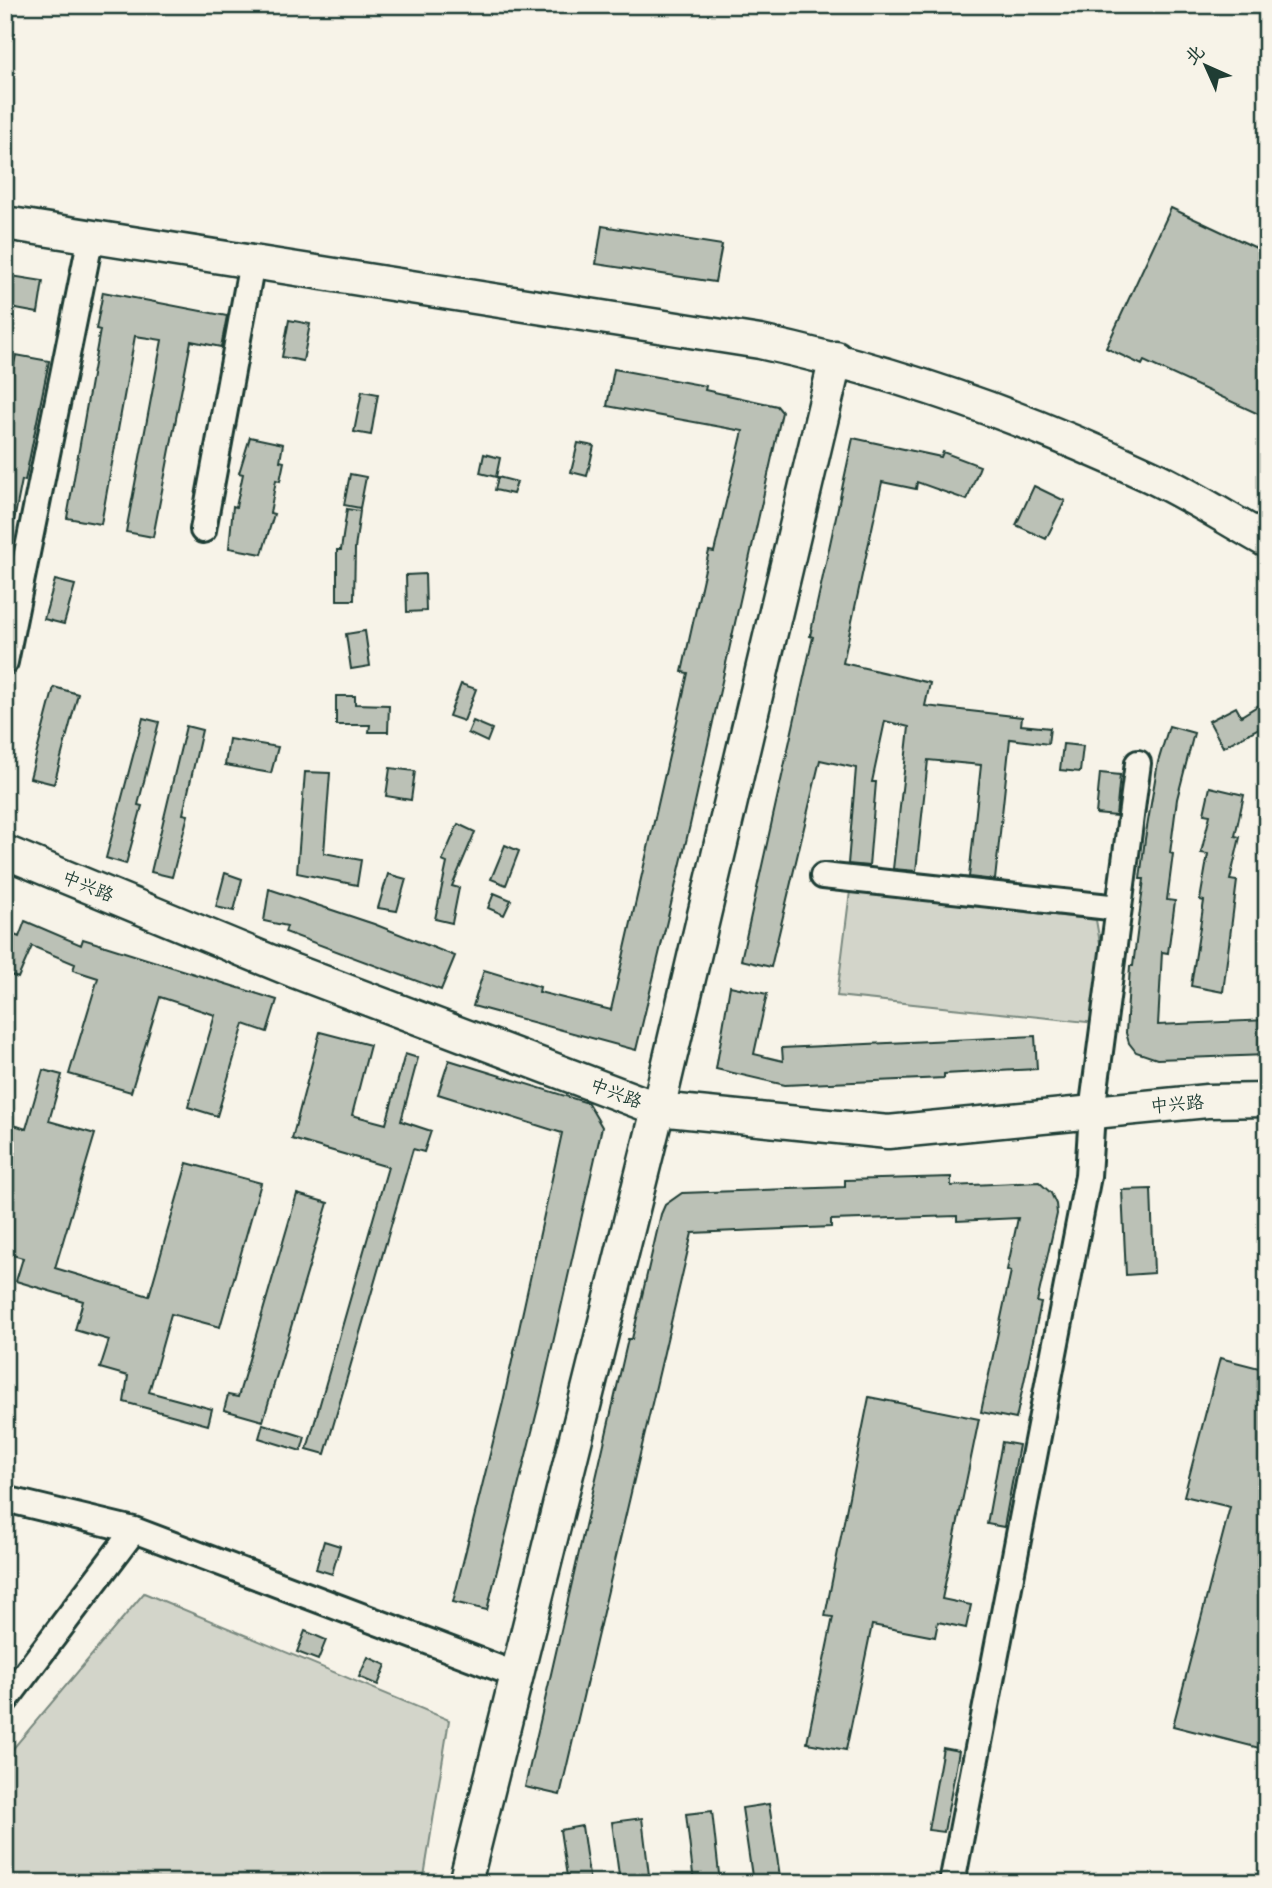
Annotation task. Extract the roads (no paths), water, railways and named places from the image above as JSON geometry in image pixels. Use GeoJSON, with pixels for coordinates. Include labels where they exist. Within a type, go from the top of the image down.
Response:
{"type":"FeatureCollection","features":[{"type":"Feature","properties":{"kind":"main road"},"geometry":{"type":"LineString","coordinates":[[5,223],[760,342],[836,358],[990,407],[1149,474],[1267,541]]}},
{"type":"Feature","properties":{"kind":"main road"},"geometry":{"type":"LineString","coordinates":[[465,1883],[659,1109],[836,358]]}},
{"type":"Feature","properties":{"kind":"main road","name":"中兴路"},"geometry":{"type":"LineString","coordinates":[[5,852],[294,971],[659,1109],[888,1132],[1207,1101],[1267,1100]]}},
{"type":"Feature","properties":{"kind":"street"},"geometry":{"type":"LineString","coordinates":[[5,662],[91,236]]}},
{"type":"Feature","properties":{"kind":"street"},"geometry":{"type":"LineString","coordinates":[[203,530],[252,262]]}},
{"type":"Feature","properties":{"kind":"street"},"geometry":{"type":"LineString","coordinates":[[952,1883],[1088,1175],[1092,1112],[1138,763]]}},
{"type":"Feature","properties":{"kind":"street"},"geometry":{"type":"LineString","coordinates":[[823,876],[1119,908]]}},
{"type":"Feature","properties":{"kind":"street"},"geometry":{"type":"LineString","coordinates":[[5,1499],[134,1531],[517,1675]]}},
{"type":"Feature","properties":{"kind":"street"},"geometry":{"type":"LineString","coordinates":[[5,1701],[134,1531]]}}]}
